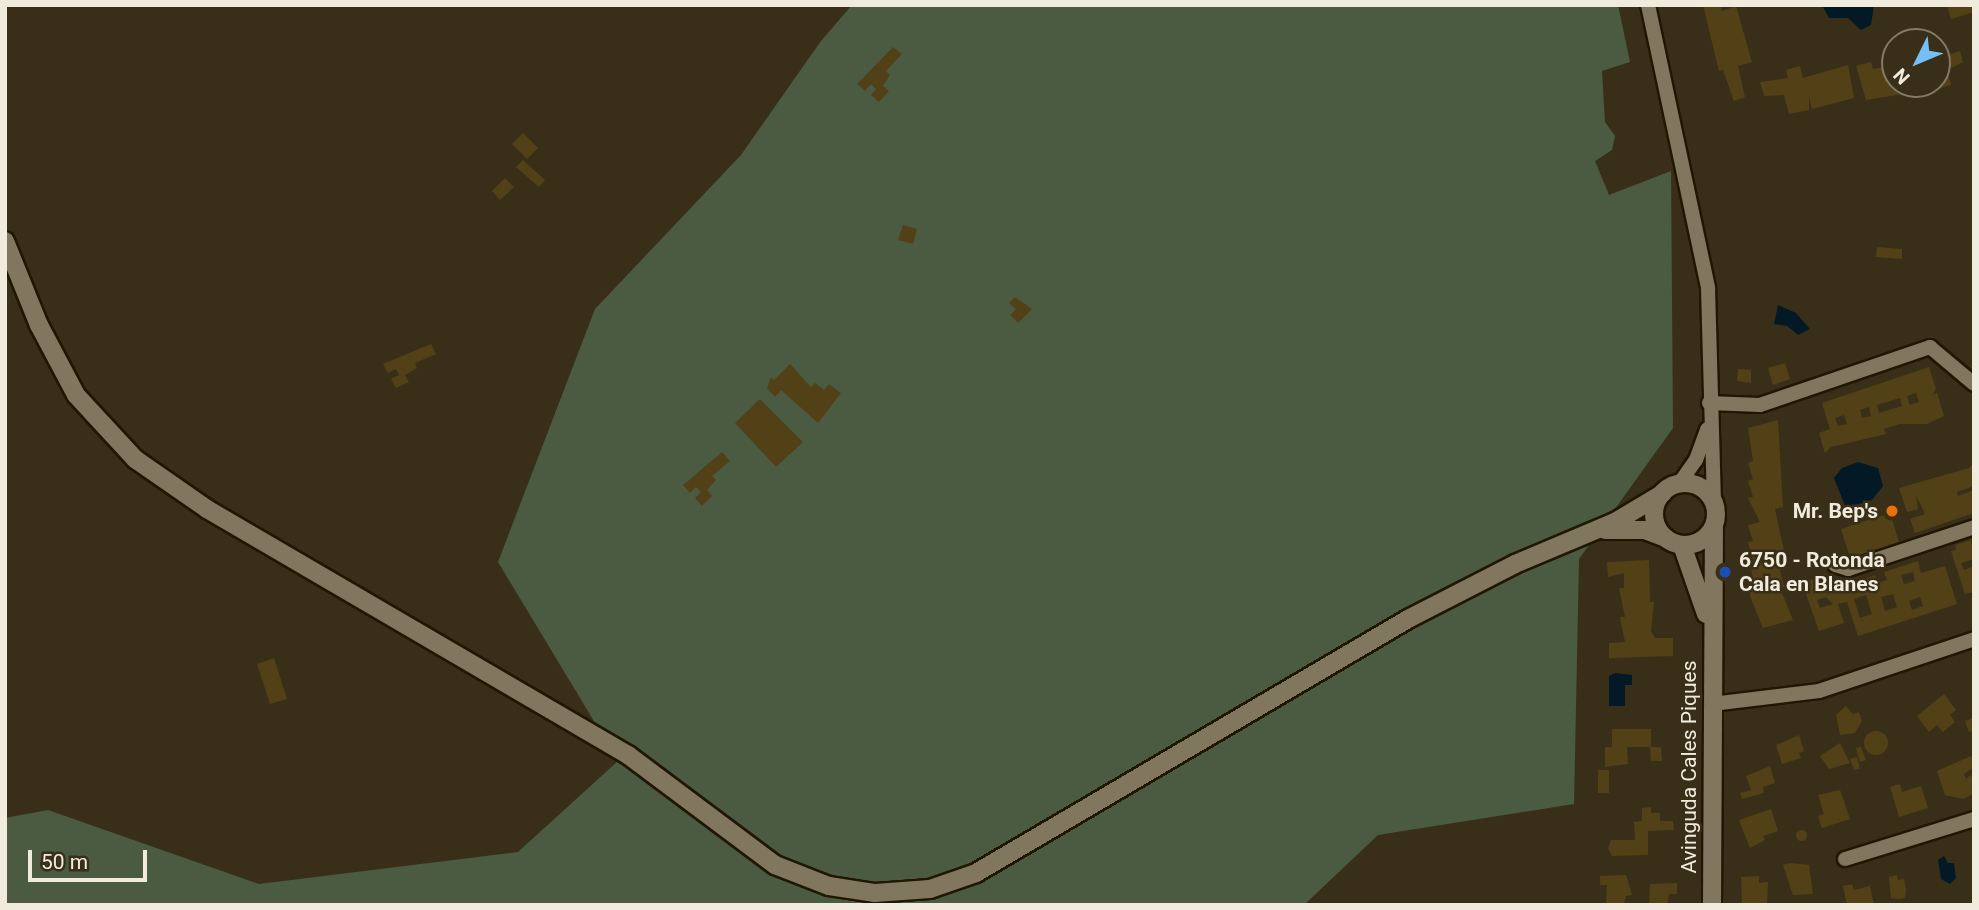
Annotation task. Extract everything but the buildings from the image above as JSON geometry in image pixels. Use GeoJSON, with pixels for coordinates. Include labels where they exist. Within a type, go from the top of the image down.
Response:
{"type":"FeatureCollection","features":[{"type":"Feature","properties":{"kind":"street"},"geometry":{"type":"LineString","coordinates":[[1598,530],[1645,530],[1674,542],[1698,543],[1714,528],[1709,421],[1709,288],[1648,5]]}},
{"type":"Feature","properties":{"kind":"street"},"geometry":{"type":"LineString","coordinates":[[5,241],[38,326],[76,395],[135,459],[207,509],[628,755],[775,865],[829,886],[875,893],[930,890],[976,873],[1408,619],[1514,564],[1598,530],[1662,494],[1679,484],[1696,460],[1709,421]]}},
{"type":"Feature","properties":{"kind":"street"},"geometry":{"type":"LineString","coordinates":[[1709,403],[1760,405],[1930,347],[1974,384]]}},
{"type":"Feature","properties":{"kind":"street"},"geometry":{"type":"LineString","coordinates":[[1679,484],[1704,489],[1714,501]]}},
{"type":"Feature","properties":{"kind":"street"},"geometry":{"type":"LineString","coordinates":[[1662,494],[1654,519],[1674,542]]}},
{"type":"Feature","properties":{"kind":"street"},"geometry":{"type":"LineString","coordinates":[[1835,565],[1848,569],[1974,527]]}},
{"type":"Feature","properties":{"kind":"street","name":"Avinguda Cales Piques"},"geometry":{"type":"LineString","coordinates":[[1713,905],[1710,629],[1714,528]]}},
{"type":"Feature","properties":{"kind":"street","name":"Avinguda Cales Piques"},"geometry":{"type":"LineString","coordinates":[[1674,542],[1710,629]]}},
{"type":"Feature","properties":{"kind":"street"},"geometry":{"type":"LineString","coordinates":[[1712,704],[1819,691],[1974,639]]}},
{"type":"Feature","properties":{"kind":"street"},"geometry":{"type":"LineString","coordinates":[[1845,859],[1974,818]]}},
{"type":"Feature","properties":{"kind":"green space"},"geometry":{"type":"Polygon","coordinates":[[[852,5],[1618,5],[1630,62],[1602,71],[1605,122],[1615,136],[1612,150],[1595,161],[1609,195],[1671,171],[1673,428],[1579,559],[1574,804],[1378,835],[1304,905],[5,905],[5,818],[48,810],[259,884],[518,852],[618,761],[498,562],[595,309],[741,155],[821,41],[852,5]]]}},
{"type":"Feature","properties":{"kind":"water"},"geometry":{"type":"Polygon","coordinates":[[[1822,5],[1874,5],[1871,25],[1861,30],[1848,18],[1829,18],[1822,5]]]}},
{"type":"Feature","properties":{"kind":"water"},"geometry":{"type":"Polygon","coordinates":[[[1778,305],[1796,313],[1810,329],[1798,335],[1787,326],[1774,324],[1778,305]]]}},
{"type":"Feature","properties":{"kind":"water"},"geometry":{"type":"Polygon","coordinates":[[[1858,462],[1878,468],[1883,486],[1872,500],[1846,508],[1834,478],[1842,468],[1858,462]]]}},
{"type":"Feature","properties":{"kind":"water"},"geometry":{"type":"Polygon","coordinates":[[[1615,673],[1632,675],[1632,685],[1625,685],[1625,706],[1609,706],[1609,676],[1615,673]]]}},
{"type":"Feature","properties":{"kind":"water"},"geometry":{"type":"Polygon","coordinates":[[[1944,856],[1948,863],[1954,863],[1956,878],[1950,884],[1941,879],[1938,860],[1944,856]]]}},
{"type":"Feature","properties":{"kind":"place","name":"Mr. Bep's"},"geometry":{"type":"Point","coordinates":[1892,511]}},
{"type":"Feature","properties":{"kind":"place","name":"6750 - Rotonda Cala en Blanes"},"geometry":{"type":"Point","coordinates":[1725,572]}}]}
